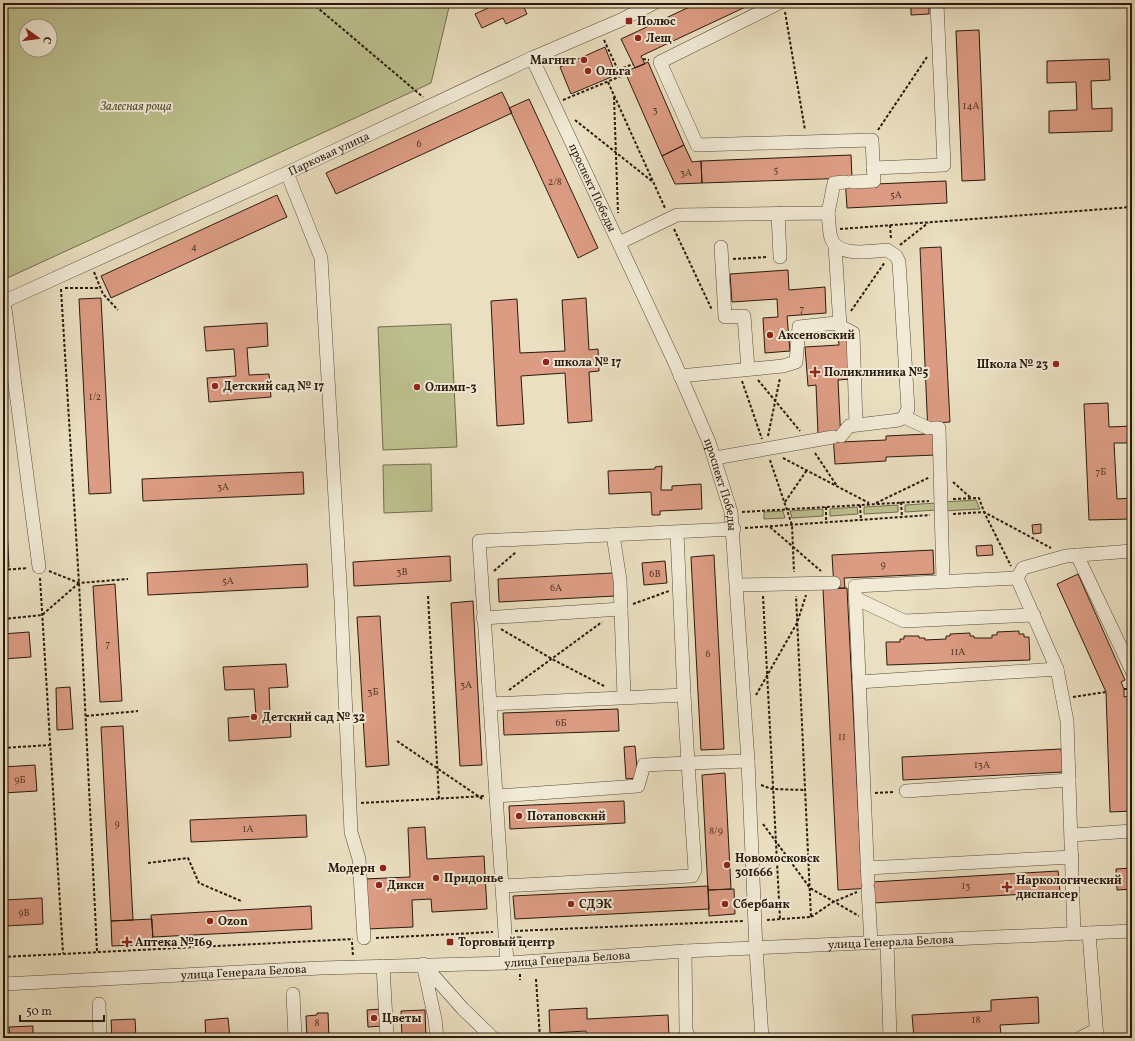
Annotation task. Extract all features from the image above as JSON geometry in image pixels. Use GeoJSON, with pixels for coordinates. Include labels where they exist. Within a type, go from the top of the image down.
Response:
{"type":"FeatureCollection","features":[{"type":"Feature","properties":{"kind":"street","name":"Парковая улица"},"geometry":{"type":"LineString","coordinates":[[4,301],[287,173],[532,58],[654,3]]}},
{"type":"Feature","properties":{"kind":"street"},"geometry":{"type":"LineString","coordinates":[[873,168],[944,165],[938,3]]}},
{"type":"Feature","properties":{"kind":"street"},"geometry":{"type":"LineString","coordinates":[[782,7],[660,62],[697,145],[872,140],[874,181],[834,183],[828,213],[831,239],[835,245],[840,326]]}},
{"type":"Feature","properties":{"kind":"street","name":"проспект Победы"},"geometry":{"type":"LineString","coordinates":[[532,58],[680,376],[715,458],[732,512],[748,761],[756,949],[762,1038]]}},
{"type":"Feature","properties":{"kind":"street"},"geometry":{"type":"LineString","coordinates":[[287,173],[320,258],[340,601],[351,832],[359,859],[358,939]]}},
{"type":"Feature","properties":{"kind":"street"},"geometry":{"type":"LineString","coordinates":[[778,213],[780,257]]}},
{"type":"Feature","properties":{"kind":"street"},"geometry":{"type":"LineString","coordinates":[[619,243],[677,215],[828,213]]}},
{"type":"Feature","properties":{"kind":"street"},"geometry":{"type":"LineString","coordinates":[[835,245],[850,251],[887,250],[892,252],[899,262],[908,409],[904,417]]}},
{"type":"Feature","properties":{"kind":"street"},"geometry":{"type":"LineString","coordinates":[[722,253],[725,317],[744,316],[743,370]]}},
{"type":"Feature","properties":{"kind":"street"},"geometry":{"type":"LineString","coordinates":[[4,301],[39,567]]}},
{"type":"Feature","properties":{"kind":"street"},"geometry":{"type":"LineString","coordinates":[[680,376],[783,366],[796,362],[799,327],[836,323],[853,333],[856,424]]}},
{"type":"Feature","properties":{"kind":"street"},"geometry":{"type":"LineString","coordinates":[[715,458],[807,440],[837,436],[849,426],[856,424],[892,421],[904,417],[931,428],[939,428],[942,581]]}},
{"type":"Feature","properties":{"kind":"street"},"geometry":{"type":"LineString","coordinates":[[507,963],[479,541],[677,533],[734,529]]}},
{"type":"Feature","properties":{"kind":"street"},"geometry":{"type":"LineString","coordinates":[[502,886],[692,876],[695,870],[684,695],[677,533]]}},
{"type":"Feature","properties":{"kind":"street"},"geometry":{"type":"LineString","coordinates":[[613,535],[620,580],[624,697]]}},
{"type":"Feature","properties":{"kind":"street"},"geometry":{"type":"LineString","coordinates":[[1017,578],[1023,568],[1071,556],[1132,551]]}},
{"type":"Feature","properties":{"kind":"street"},"geometry":{"type":"LineString","coordinates":[[1071,556],[1132,671]]}},
{"type":"Feature","properties":{"kind":"street"},"geometry":{"type":"LineString","coordinates":[[737,585],[810,583],[847,587],[1017,578]]}},
{"type":"Feature","properties":{"kind":"street"},"geometry":{"type":"LineString","coordinates":[[1017,578],[1057,669],[1067,721],[1072,835],[1074,934]]}},
{"type":"Feature","properties":{"kind":"street"},"geometry":{"type":"LineString","coordinates":[[847,587],[904,621],[1034,615]]}},
{"type":"Feature","properties":{"kind":"street"},"geometry":{"type":"LineString","coordinates":[[847,587],[859,682],[871,943]]}},
{"type":"Feature","properties":{"kind":"street"},"geometry":{"type":"LineString","coordinates":[[483,618],[621,609]]}},
{"type":"Feature","properties":{"kind":"street"},"geometry":{"type":"LineString","coordinates":[[859,682],[1057,669]]}},
{"type":"Feature","properties":{"kind":"street"},"geometry":{"type":"LineString","coordinates":[[490,704],[684,695]]}},
{"type":"Feature","properties":{"kind":"street"},"geometry":{"type":"LineString","coordinates":[[496,796],[638,786],[644,765],[748,761]]}},
{"type":"Feature","properties":{"kind":"street"},"geometry":{"type":"LineString","coordinates":[[906,791],[1069,780]]}},
{"type":"Feature","properties":{"kind":"street"},"geometry":{"type":"LineString","coordinates":[[1072,835],[1132,831]]}},
{"type":"Feature","properties":{"kind":"street"},"geometry":{"type":"LineString","coordinates":[[867,868],[1072,857]]}},
{"type":"Feature","properties":{"kind":"street","name":"улица Генерала Белова"},"geometry":{"type":"LineString","coordinates":[[3,984],[423,964],[507,963],[685,951],[1132,931]]}},
{"type":"Feature","properties":{"kind":"street"},"geometry":{"type":"LineString","coordinates":[[1080,1038],[1095,1035],[1089,933]]}},
{"type":"Feature","properties":{"kind":"street"},"geometry":{"type":"LineString","coordinates":[[887,942],[890,1038]]}},
{"type":"Feature","properties":{"kind":"street"},"geometry":{"type":"LineString","coordinates":[[685,951],[686,1030],[689,1038]]}},
{"type":"Feature","properties":{"kind":"street"},"geometry":{"type":"LineString","coordinates":[[423,964],[436,1019],[437,1038]]}},
{"type":"Feature","properties":{"kind":"street"},"geometry":{"type":"LineString","coordinates":[[423,964],[463,1009],[493,1038]]}},
{"type":"Feature","properties":{"kind":"street"},"geometry":{"type":"LineString","coordinates":[[383,966],[387,1038]]}},
{"type":"Feature","properties":{"kind":"street"},"geometry":{"type":"LineString","coordinates":[[293,994],[295,1038]]}},
{"type":"Feature","properties":{"kind":"street"},"geometry":{"type":"LineString","coordinates":[[99,1004],[100,1038]]}},
{"type":"Feature","properties":{"kind":"path"},"geometry":{"type":"LineString","coordinates":[[312,3],[433,105]]}},
{"type":"Feature","properties":{"kind":"path"},"geometry":{"type":"LineString","coordinates":[[1014,3],[1032,5],[1074,3]]}},
{"type":"Feature","properties":{"kind":"path"},"geometry":{"type":"LineString","coordinates":[[782,7],[807,142]]}},
{"type":"Feature","properties":{"kind":"path"},"geometry":{"type":"LineString","coordinates":[[554,104],[621,76],[599,29]]}},
{"type":"Feature","properties":{"kind":"path"},"geometry":{"type":"LineString","coordinates":[[872,140],[939,39]]}},
{"type":"Feature","properties":{"kind":"path"},"geometry":{"type":"LineString","coordinates":[[618,70],[633,64]]}},
{"type":"Feature","properties":{"kind":"path"},"geometry":{"type":"LineString","coordinates":[[608,82],[716,318],[725,317]]}},
{"type":"Feature","properties":{"kind":"path"},"geometry":{"type":"LineString","coordinates":[[614,96],[618,220]]}},
{"type":"Feature","properties":{"kind":"path"},"geometry":{"type":"LineString","coordinates":[[573,118],[654,183]]}},
{"type":"Feature","properties":{"kind":"path"},"geometry":{"type":"LineString","coordinates":[[830,229],[1132,207]]}},
{"type":"Feature","properties":{"kind":"path"},"geometry":{"type":"LineString","coordinates":[[840,326],[892,252],[929,222]]}},
{"type":"Feature","properties":{"kind":"path"},"geometry":{"type":"LineString","coordinates":[[722,253],[780,257]]}},
{"type":"Feature","properties":{"kind":"path"},"geometry":{"type":"LineString","coordinates":[[90,262],[104,294],[118,310]]}},
{"type":"Feature","properties":{"kind":"path"},"geometry":{"type":"LineString","coordinates":[[97,952],[79,583],[61,288],[101,288]]}},
{"type":"Feature","properties":{"kind":"path"},"geometry":{"type":"LineString","coordinates":[[766,448],[783,366]]}},
{"type":"Feature","properties":{"kind":"path"},"geometry":{"type":"LineString","coordinates":[[743,370],[775,399],[807,440],[837,486]]}},
{"type":"Feature","properties":{"kind":"path"},"geometry":{"type":"LineString","coordinates":[[743,370],[766,448],[792,525],[811,917]]}},
{"type":"Feature","properties":{"kind":"path"},"geometry":{"type":"LineString","coordinates":[[766,448],[870,504]]}},
{"type":"Feature","properties":{"kind":"path"},"geometry":{"type":"LineString","coordinates":[[785,502],[807,470]]}},
{"type":"Feature","properties":{"kind":"path"},"geometry":{"type":"LineString","coordinates":[[875,504],[940,472],[971,498]]}},
{"type":"Feature","properties":{"kind":"path"},"geometry":{"type":"LineString","coordinates":[[732,512],[979,498],[984,512],[1017,578]]}},
{"type":"Feature","properties":{"kind":"path"},"geometry":{"type":"LineString","coordinates":[[901,502],[902,517]]}},
{"type":"Feature","properties":{"kind":"path"},"geometry":{"type":"LineString","coordinates":[[860,505],[861,520]]}},
{"type":"Feature","properties":{"kind":"path"},"geometry":{"type":"LineString","coordinates":[[826,507],[826,522]]}},
{"type":"Feature","properties":{"kind":"path"},"geometry":{"type":"LineString","coordinates":[[734,529],[984,512],[1071,556]]}},
{"type":"Feature","properties":{"kind":"path"},"geometry":{"type":"LineString","coordinates":[[770,526],[847,587]]}},
{"type":"Feature","properties":{"kind":"path"},"geometry":{"type":"LineString","coordinates":[[492,574],[496,568],[532,539]]}},
{"type":"Feature","properties":{"kind":"path"},"geometry":{"type":"LineString","coordinates":[[39,567],[63,954]]}},
{"type":"Feature","properties":{"kind":"path"},"geometry":{"type":"LineString","coordinates":[[3,570],[39,567],[79,583],[128,579]]}},
{"type":"Feature","properties":{"kind":"path"},"geometry":{"type":"LineString","coordinates":[[3,619],[42,615],[79,583]]}},
{"type":"Feature","properties":{"kind":"path"},"geometry":{"type":"LineString","coordinates":[[745,713],[797,623],[810,583]]}},
{"type":"Feature","properties":{"kind":"path"},"geometry":{"type":"LineString","coordinates":[[763,584],[772,789],[780,919]]}},
{"type":"Feature","properties":{"kind":"path"},"geometry":{"type":"LineString","coordinates":[[508,691],[621,609],[679,587]]}},
{"type":"Feature","properties":{"kind":"path"},"geometry":{"type":"LineString","coordinates":[[428,596],[439,799]]}},
{"type":"Feature","properties":{"kind":"path"},"geometry":{"type":"LineString","coordinates":[[483,618],[552,659],[604,686]]}},
{"type":"Feature","properties":{"kind":"path"},"geometry":{"type":"LineString","coordinates":[[1124,689],[1132,689]]}},
{"type":"Feature","properties":{"kind":"path"},"geometry":{"type":"LineString","coordinates":[[1063,699],[1106,692]]}},
{"type":"Feature","properties":{"kind":"path"},"geometry":{"type":"LineString","coordinates":[[85,716],[138,711]]}},
{"type":"Feature","properties":{"kind":"path"},"geometry":{"type":"LineString","coordinates":[[398,741],[497,810]]}},
{"type":"Feature","properties":{"kind":"path"},"geometry":{"type":"LineString","coordinates":[[3,748],[50,744]]}},
{"type":"Feature","properties":{"kind":"path"},"geometry":{"type":"LineString","coordinates":[[749,781],[772,789],[805,790]]}},
{"type":"Feature","properties":{"kind":"path"},"geometry":{"type":"LineString","coordinates":[[864,793],[906,791]]}},
{"type":"Feature","properties":{"kind":"path"},"geometry":{"type":"LineString","coordinates":[[350,804],[496,796]]}},
{"type":"Feature","properties":{"kind":"path"},"geometry":{"type":"LineString","coordinates":[[762,824],[810,888],[870,923]]}},
{"type":"Feature","properties":{"kind":"path"},"geometry":{"type":"LineString","coordinates":[[148,863],[188,858],[199,883],[241,902]]}},
{"type":"Feature","properties":{"kind":"path"},"geometry":{"type":"LineString","coordinates":[[3,957],[811,917],[833,902],[868,885]]}},
{"type":"Feature","properties":{"kind":"path"},"geometry":{"type":"LineString","coordinates":[[353,967],[358,939]]}},
{"type":"Feature","properties":{"kind":"path"},"geometry":{"type":"LineString","coordinates":[[536,979],[540,1038]]}},
{"type":"Feature","properties":{"kind":"green space","name":"Залесная роща"},"geometry":{"type":"Polygon","coordinates":[[[3,3],[450,3],[431,83],[3,280],[3,3]]]}},
{"type":"Feature","properties":{"kind":"green space","name":"Олимп-3"},"geometry":{"type":"Polygon","coordinates":[[[451,324],[457,447],[383,450],[378,327],[451,324]]]}},
{"type":"Feature","properties":{"kind":"green space"},"geometry":{"type":"Polygon","coordinates":[[[431,464],[432,511],[384,513],[383,465],[431,464]]]}},
{"type":"Feature","properties":{"kind":"green space"},"geometry":{"type":"Polygon","coordinates":[[[976,500],[980,509],[943,511],[943,502],[976,500]]]}},
{"type":"Feature","properties":{"kind":"green space"},"geometry":{"type":"Polygon","coordinates":[[[937,503],[937,510],[905,512],[905,505],[937,503]]]}},
{"type":"Feature","properties":{"kind":"green space"},"geometry":{"type":"Polygon","coordinates":[[[898,505],[898,512],[864,514],[864,507],[898,505]]]}},
{"type":"Feature","properties":{"kind":"green space"},"geometry":{"type":"Polygon","coordinates":[[[857,507],[858,514],[830,516],[830,509],[857,507]]]}},
{"type":"Feature","properties":{"kind":"green space"},"geometry":{"type":"Polygon","coordinates":[[[823,509],[823,516],[792,518],[790,511],[823,509]]]}},
{"type":"Feature","properties":{"kind":"green space"},"geometry":{"type":"Polygon","coordinates":[[[783,511],[785,518],[764,519],[764,512],[783,511]]]}},
{"type":"Feature","properties":{"kind":"building"},"geometry":{"type":"Polygon","coordinates":[[[499,3],[522,3],[527,14],[506,24],[503,18],[482,28],[475,14],[499,3]]]}},
{"type":"Feature","properties":{"kind":"building"},"geometry":{"type":"Polygon","coordinates":[[[698,3],[754,3],[641,56],[645,64],[635,68],[621,39],[698,3]]]}},
{"type":"Feature","properties":{"kind":"building"},"geometry":{"type":"Polygon","coordinates":[[[929,6],[929,14],[911,15],[911,7],[929,6]]]}},
{"type":"Feature","properties":{"kind":"building"},"geometry":{"type":"Polygon","coordinates":[[[979,30],[985,180],[962,181],[956,31],[979,30]]]}},
{"type":"Feature","properties":{"kind":"building","name":"Ольга"},"geometry":{"type":"Polygon","coordinates":[[[605,47],[616,75],[571,94],[560,67],[605,47]]]}},
{"type":"Feature","properties":{"kind":"building"},"geometry":{"type":"Polygon","coordinates":[[[1109,59],[1110,80],[1091,81],[1092,109],[1112,108],[1112,131],[1049,133],[1049,111],[1077,110],[1076,82],[1047,83],[1047,61],[1109,59]]]}},
{"type":"Feature","properties":{"kind":"building"},"geometry":{"type":"Polygon","coordinates":[[[648,62],[684,145],[662,156],[625,72],[648,62]]]}},
{"type":"Feature","properties":{"kind":"building"},"geometry":{"type":"Polygon","coordinates":[[[502,92],[512,113],[336,194],[326,173],[502,92]]]}},
{"type":"Feature","properties":{"kind":"building"},"geometry":{"type":"Polygon","coordinates":[[[529,99],[598,248],[578,258],[509,108],[529,99]]]}},
{"type":"Feature","properties":{"kind":"building"},"geometry":{"type":"Polygon","coordinates":[[[684,145],[692,162],[701,161],[702,183],[675,184],[662,156],[684,145]]]}},
{"type":"Feature","properties":{"kind":"building"},"geometry":{"type":"Polygon","coordinates":[[[851,155],[852,178],[702,183],[701,161],[851,155]]]}},
{"type":"Feature","properties":{"kind":"building"},"geometry":{"type":"Polygon","coordinates":[[[845,178],[852,185],[946,181],[947,203],[847,208],[845,178]]]}},
{"type":"Feature","properties":{"kind":"building"},"geometry":{"type":"Polygon","coordinates":[[[277,195],[287,217],[111,298],[101,276],[277,195]]]}},
{"type":"Feature","properties":{"kind":"building"},"geometry":{"type":"Polygon","coordinates":[[[941,247],[950,422],[934,423],[936,455],[886,457],[886,461],[835,464],[833,434],[818,434],[816,385],[808,386],[805,347],[839,345],[838,336],[849,335],[852,379],[838,380],[841,442],[886,440],[886,436],[928,434],[920,248],[941,247]]]}},
{"type":"Feature","properties":{"kind":"building"},"geometry":{"type":"Polygon","coordinates":[[[788,270],[789,290],[825,287],[826,313],[787,316],[790,351],[765,353],[763,318],[778,317],[777,299],[732,302],[730,274],[788,270]]]}},
{"type":"Feature","properties":{"kind":"building"},"geometry":{"type":"Polygon","coordinates":[[[101,298],[111,493],[89,494],[79,299],[101,298]]]}},
{"type":"Feature","properties":{"kind":"building","name":"школа № 17"},"geometry":{"type":"Polygon","coordinates":[[[586,298],[589,350],[598,349],[599,371],[589,372],[592,421],[568,423],[565,373],[521,376],[524,424],[497,426],[491,301],[517,299],[520,353],[565,351],[562,300],[586,298]]]}},
{"type":"Feature","properties":{"kind":"building"},"geometry":{"type":"Polygon","coordinates":[[[267,323],[268,346],[247,348],[249,375],[269,374],[271,397],[209,402],[207,378],[236,376],[234,349],[206,351],[204,327],[267,323]]]}},
{"type":"Feature","properties":{"kind":"building"},"geometry":{"type":"Polygon","coordinates":[[[1108,403],[1109,427],[1132,426],[1132,443],[1114,443],[1117,499],[1132,498],[1132,519],[1089,520],[1084,404],[1108,403]]]}},
{"type":"Feature","properties":{"kind":"building"},"geometry":{"type":"Polygon","coordinates":[[[3,454],[9,567],[3,567],[3,454]]]}},
{"type":"Feature","properties":{"kind":"building"},"geometry":{"type":"Polygon","coordinates":[[[662,466],[661,490],[672,490],[672,486],[701,484],[702,509],[660,511],[660,515],[652,515],[651,492],[609,494],[608,471],[655,469],[655,467],[662,466]]]}},
{"type":"Feature","properties":{"kind":"building"},"geometry":{"type":"Polygon","coordinates":[[[303,472],[304,494],[143,501],[142,479],[303,472]]]}},
{"type":"Feature","properties":{"kind":"building"},"geometry":{"type":"Polygon","coordinates":[[[1041,524],[1041,533],[1033,534],[1032,525],[1041,524]]]}},
{"type":"Feature","properties":{"kind":"building"},"geometry":{"type":"Polygon","coordinates":[[[992,545],[993,555],[977,556],[976,546],[992,545]]]}},
{"type":"Feature","properties":{"kind":"building"},"geometry":{"type":"Polygon","coordinates":[[[933,550],[934,574],[844,578],[845,588],[834,588],[832,555],[933,550]]]}},
{"type":"Feature","properties":{"kind":"building"},"geometry":{"type":"Polygon","coordinates":[[[714,555],[724,749],[701,750],[691,557],[714,555]]]}},
{"type":"Feature","properties":{"kind":"building"},"geometry":{"type":"Polygon","coordinates":[[[450,556],[451,581],[354,586],[353,562],[450,556]]]}},
{"type":"Feature","properties":{"kind":"building"},"geometry":{"type":"Polygon","coordinates":[[[665,561],[667,583],[644,585],[642,563],[665,561]]]}},
{"type":"Feature","properties":{"kind":"building"},"geometry":{"type":"Polygon","coordinates":[[[307,564],[308,587],[148,595],[147,573],[307,564]]]}},
{"type":"Feature","properties":{"kind":"building"},"geometry":{"type":"Polygon","coordinates":[[[613,573],[615,596],[499,602],[498,579],[613,573]]]}},
{"type":"Feature","properties":{"kind":"building"},"geometry":{"type":"Polygon","coordinates":[[[1078,574],[1125,680],[1121,682],[1124,689],[1124,697],[1129,696],[1132,811],[1110,812],[1106,692],[1057,584],[1078,574]]]}},
{"type":"Feature","properties":{"kind":"building"},"geometry":{"type":"Polygon","coordinates":[[[115,584],[122,701],[100,702],[93,586],[115,584]]]}},
{"type":"Feature","properties":{"kind":"building"},"geometry":{"type":"Polygon","coordinates":[[[847,588],[862,883],[873,888],[838,890],[823,589],[847,588]]]}},
{"type":"Feature","properties":{"kind":"building"},"geometry":{"type":"Polygon","coordinates":[[[473,601],[482,765],[460,766],[451,603],[473,601]]]}},
{"type":"Feature","properties":{"kind":"building"},"geometry":{"type":"Polygon","coordinates":[[[380,616],[389,765],[366,767],[357,617],[380,616]]]}},
{"type":"Feature","properties":{"kind":"building"},"geometry":{"type":"Polygon","coordinates":[[[1019,631],[1019,634],[1024,634],[1024,637],[1029,637],[1030,660],[887,665],[886,642],[900,642],[900,639],[904,639],[904,636],[919,636],[919,638],[925,638],[925,640],[946,639],[946,636],[950,636],[950,634],[970,633],[970,636],[974,636],[974,638],[992,638],[992,635],[997,635],[997,632],[1019,631]]]}},
{"type":"Feature","properties":{"kind":"building"},"geometry":{"type":"Polygon","coordinates":[[[29,632],[31,657],[3,659],[3,634],[29,632]]]}},
{"type":"Feature","properties":{"kind":"building"},"geometry":{"type":"Polygon","coordinates":[[[286,664],[288,687],[269,688],[270,715],[290,714],[291,737],[229,741],[228,718],[256,716],[254,689],[225,690],[223,667],[286,664]]]}},
{"type":"Feature","properties":{"kind":"building"},"geometry":{"type":"Polygon","coordinates":[[[70,687],[73,729],[57,730],[56,688],[70,687]]]}},
{"type":"Feature","properties":{"kind":"building"},"geometry":{"type":"Polygon","coordinates":[[[618,709],[619,731],[504,735],[503,713],[618,709]]]}},
{"type":"Feature","properties":{"kind":"building"},"geometry":{"type":"Polygon","coordinates":[[[123,726],[133,920],[111,921],[101,727],[123,726]]]}},
{"type":"Feature","properties":{"kind":"building"},"geometry":{"type":"Polygon","coordinates":[[[635,746],[638,778],[626,779],[624,747],[635,746]]]}},
{"type":"Feature","properties":{"kind":"building"},"geometry":{"type":"Polygon","coordinates":[[[1061,749],[1063,772],[903,780],[902,757],[1061,749]]]}},
{"type":"Feature","properties":{"kind":"building"},"geometry":{"type":"Polygon","coordinates":[[[35,765],[37,791],[3,793],[3,767],[35,765]]]}},
{"type":"Feature","properties":{"kind":"building"},"geometry":{"type":"Polygon","coordinates":[[[725,773],[731,889],[708,890],[702,775],[725,773]]]}},
{"type":"Feature","properties":{"kind":"building"},"geometry":{"type":"Polygon","coordinates":[[[624,801],[625,823],[510,829],[509,806],[624,801]]]}},
{"type":"Feature","properties":{"kind":"building"},"geometry":{"type":"Polygon","coordinates":[[[306,815],[307,837],[191,842],[190,820],[306,815]]]}},
{"type":"Feature","properties":{"kind":"building","name":"Придонье"},"geometry":{"type":"Polygon","coordinates":[[[425,827],[427,859],[484,856],[487,909],[432,912],[431,899],[412,900],[413,927],[367,929],[364,879],[410,877],[408,828],[425,827]]]}},
{"type":"Feature","properties":{"kind":"building"},"geometry":{"type":"Polygon","coordinates":[[[1132,868],[1132,889],[1117,890],[1116,869],[1132,868]]]}},
{"type":"Feature","properties":{"kind":"building"},"geometry":{"type":"Polygon","coordinates":[[[1058,871],[1060,892],[874,903],[872,882],[1058,871]]]}},
{"type":"Feature","properties":{"kind":"building"},"geometry":{"type":"Polygon","coordinates":[[[708,886],[709,909],[515,919],[513,896],[708,886]]]}},
{"type":"Feature","properties":{"kind":"building"},"geometry":{"type":"Polygon","coordinates":[[[734,889],[735,914],[709,916],[708,890],[734,889]]]}},
{"type":"Feature","properties":{"kind":"building"},"geometry":{"type":"Polygon","coordinates":[[[42,898],[43,924],[6,926],[4,900],[42,898]]]}},
{"type":"Feature","properties":{"kind":"building"},"geometry":{"type":"Polygon","coordinates":[[[311,906],[312,929],[153,937],[151,915],[311,906]]]}},
{"type":"Feature","properties":{"kind":"building"},"geometry":{"type":"Polygon","coordinates":[[[152,919],[153,944],[112,946],[111,921],[152,919]]]}},
{"type":"Feature","properties":{"kind":"building"},"geometry":{"type":"Polygon","coordinates":[[[513,937],[521,937],[521,947],[512,947],[513,937]]]}},
{"type":"Feature","properties":{"kind":"building"},"geometry":{"type":"Polygon","coordinates":[[[1038,997],[1039,1023],[1000,1025],[1001,1035],[914,1038],[912,1015],[991,1011],[991,1000],[1038,997]]]}},
{"type":"Feature","properties":{"kind":"building"},"geometry":{"type":"Polygon","coordinates":[[[587,1008],[587,1019],[668,1015],[669,1037],[587,1038],[586,1031],[550,1033],[549,1010],[587,1008]]]}},
{"type":"Feature","properties":{"kind":"building","name":"Цветы"},"geometry":{"type":"Polygon","coordinates":[[[381,1009],[382,1026],[368,1027],[367,1010],[381,1009]]]}},
{"type":"Feature","properties":{"kind":"building"},"geometry":{"type":"Polygon","coordinates":[[[425,1010],[426,1038],[402,1038],[401,1011],[425,1010]]]}},
{"type":"Feature","properties":{"kind":"building"},"geometry":{"type":"Polygon","coordinates":[[[317,1013],[328,1013],[329,1038],[307,1038],[306,1016],[317,1015],[317,1013]]]}},
{"type":"Feature","properties":{"kind":"building"},"geometry":{"type":"Polygon","coordinates":[[[228,1018],[230,1038],[206,1038],[205,1020],[228,1018]]]}},
{"type":"Feature","properties":{"kind":"building"},"geometry":{"type":"Polygon","coordinates":[[[135,1019],[136,1038],[112,1038],[111,1020],[135,1019]]]}},
{"type":"Feature","properties":{"kind":"building"},"geometry":{"type":"Polygon","coordinates":[[[33,1026],[33,1038],[10,1038],[9,1027],[33,1026]]]}},
{"type":"Feature","properties":{"kind":"place","name":"Полюс"},"geometry":{"type":"Point","coordinates":[629,21]}},
{"type":"Feature","properties":{"kind":"place","name":"Лещ"},"geometry":{"type":"Point","coordinates":[638,38]}},
{"type":"Feature","properties":{"kind":"place","name":"Магнит"},"geometry":{"type":"Point","coordinates":[584,60]}},
{"type":"Feature","properties":{"kind":"place","name":"Ольга"},"geometry":{"type":"Point","coordinates":[588,71]}},
{"type":"Feature","properties":{"kind":"place","name":"Аксеновский"},"geometry":{"type":"Point","coordinates":[770,335]}},
{"type":"Feature","properties":{"kind":"place","name":"школа № 17"},"geometry":{"type":"Point","coordinates":[546,362]}},
{"type":"Feature","properties":{"kind":"place","name":"Школа № 23"},"geometry":{"type":"Point","coordinates":[1056,364]}},
{"type":"Feature","properties":{"kind":"place","name":"Поликлиника №5"},"geometry":{"type":"Point","coordinates":[815,372]}},
{"type":"Feature","properties":{"kind":"place","name":"Детский сад № 17"},"geometry":{"type":"Point","coordinates":[215,386]}},
{"type":"Feature","properties":{"kind":"place","name":"Олимп-3"},"geometry":{"type":"Point","coordinates":[417,387]}},
{"type":"Feature","properties":{"kind":"place","name":"Детский сад № 32"},"geometry":{"type":"Point","coordinates":[254,717]}},
{"type":"Feature","properties":{"kind":"place","name":"Потаповский"},"geometry":{"type":"Point","coordinates":[519,816]}},
{"type":"Feature","properties":{"kind":"place","name":"Новомосковск 301666"},"geometry":{"type":"Point","coordinates":[727,865]}},
{"type":"Feature","properties":{"kind":"place","name":"Модерн"},"geometry":{"type":"Point","coordinates":[383,868]}},
{"type":"Feature","properties":{"kind":"place","name":"Придонье"},"geometry":{"type":"Point","coordinates":[436,878]}},
{"type":"Feature","properties":{"kind":"place","name":"Дикси"},"geometry":{"type":"Point","coordinates":[379,885]}},
{"type":"Feature","properties":{"kind":"place","name":"Наркологический диспансер"},"geometry":{"type":"Point","coordinates":[1007,887]}},
{"type":"Feature","properties":{"kind":"place","name":"СДЭК"},"geometry":{"type":"Point","coordinates":[571,904]}},
{"type":"Feature","properties":{"kind":"place","name":"Сбербанк"},"geometry":{"type":"Point","coordinates":[725,904]}},
{"type":"Feature","properties":{"kind":"place","name":"Ozon"},"geometry":{"type":"Point","coordinates":[210,921]}},
{"type":"Feature","properties":{"kind":"place","name":"Аптека №169"},"geometry":{"type":"Point","coordinates":[127,942]}},
{"type":"Feature","properties":{"kind":"place","name":"Торговый центр"},"geometry":{"type":"Point","coordinates":[450,942]}},
{"type":"Feature","properties":{"kind":"place","name":"Цветы"},"geometry":{"type":"Point","coordinates":[374,1018]}}]}
